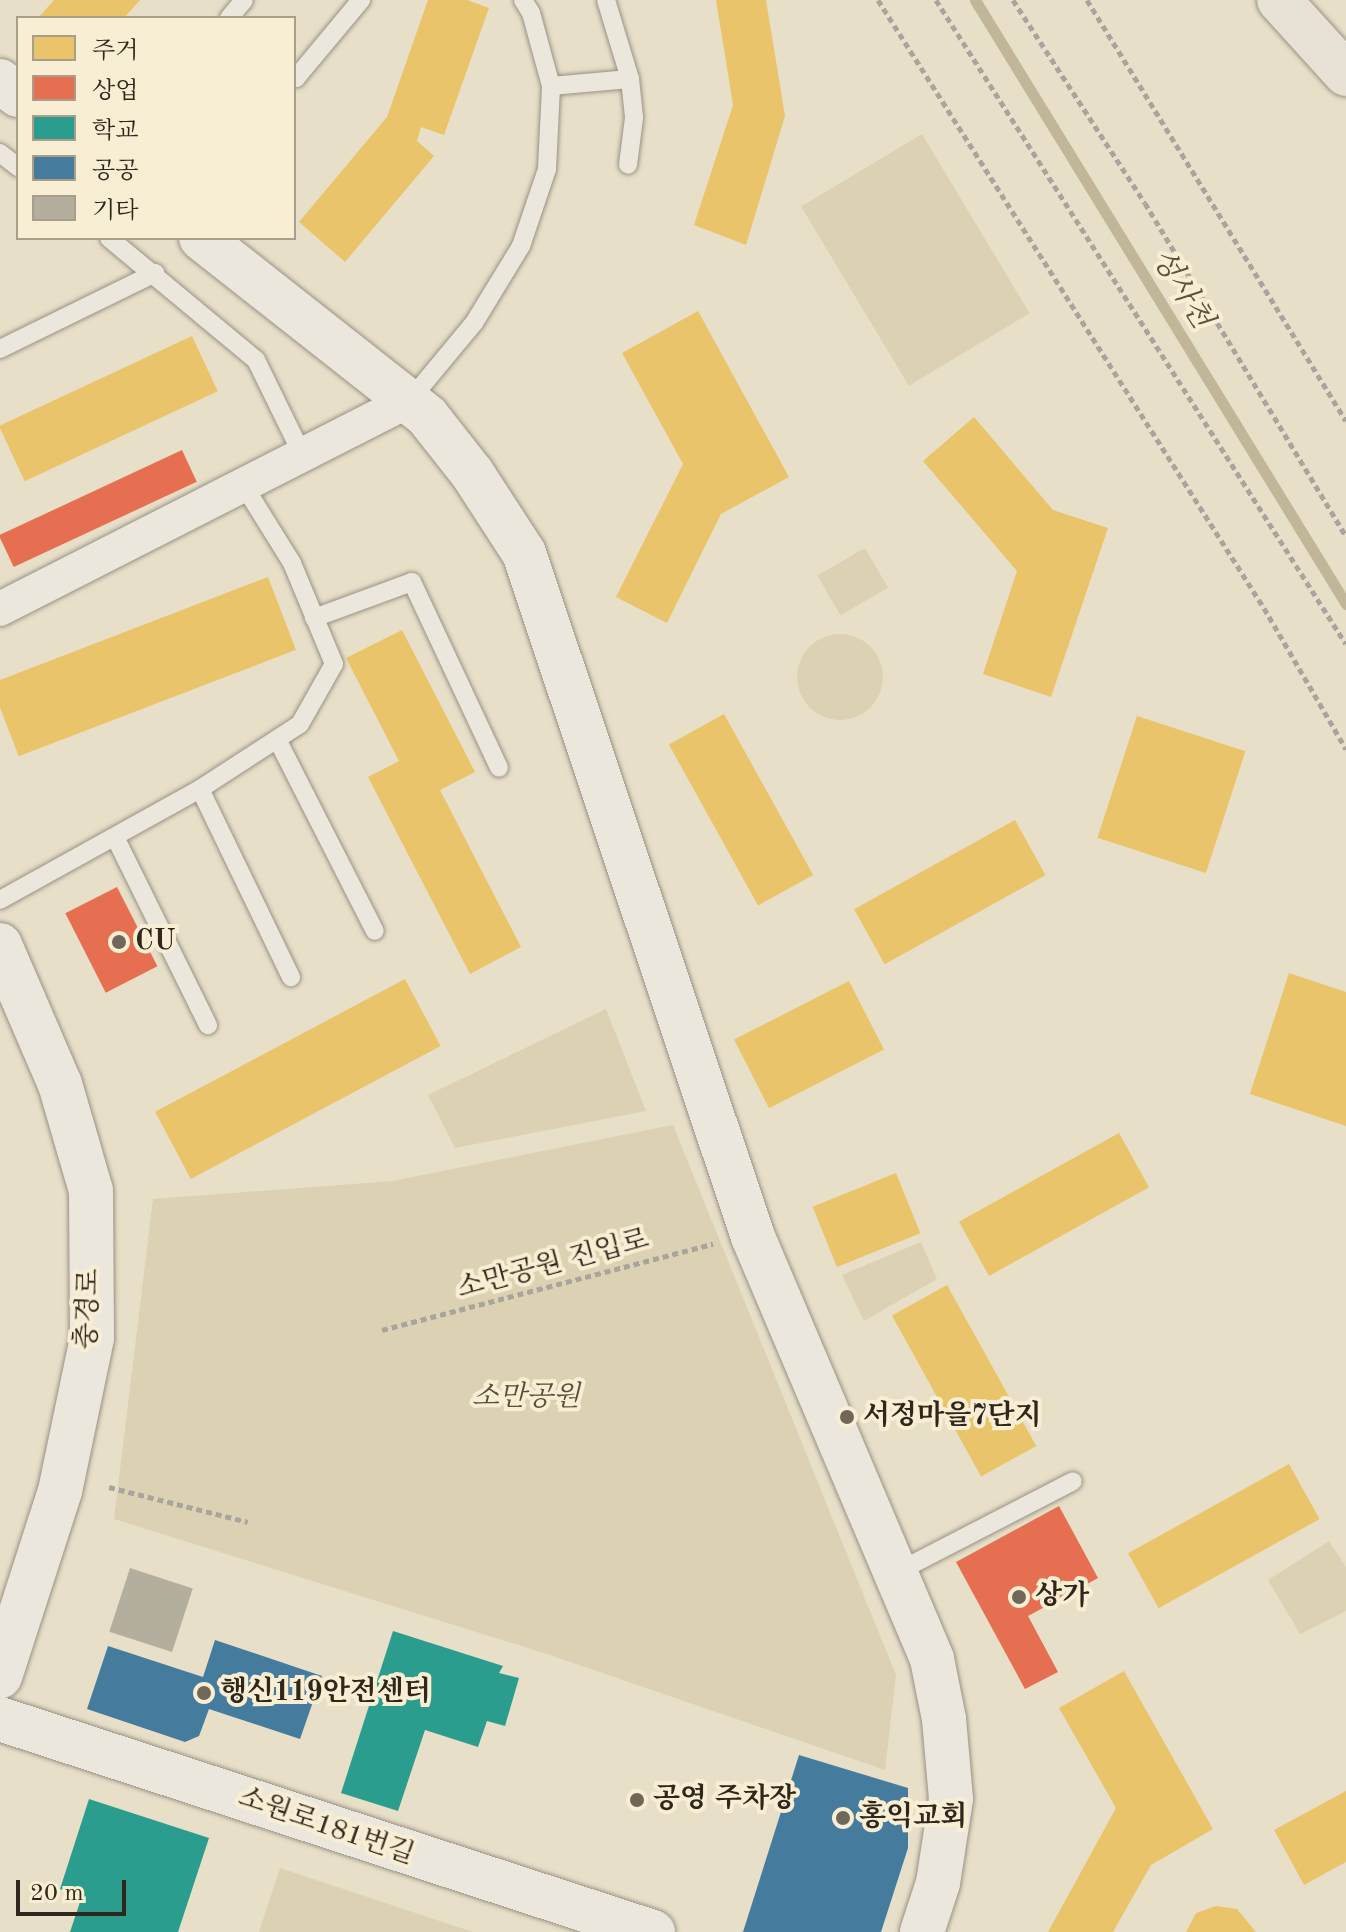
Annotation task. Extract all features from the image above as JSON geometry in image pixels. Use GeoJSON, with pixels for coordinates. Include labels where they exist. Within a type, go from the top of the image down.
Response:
{"type":"FeatureCollection","features":[{"type":"Feature","properties":{"kind":"highway"},"geometry":{"type":"LineString","coordinates":[[1279,0],[1346,74]]}},
{"type":"Feature","properties":{"kind":"highway"},"geometry":{"type":"LineString","coordinates":[[1306,0],[1346,52]]}},
{"type":"Feature","properties":{"kind":"street"},"geometry":{"type":"LineString","coordinates":[[0,81],[16,93]]}},
{"type":"Feature","properties":{"kind":"street"},"geometry":{"type":"LineString","coordinates":[[204,240],[427,416],[472,473],[524,553],[753,1237],[932,1659],[944,1719],[951,1799],[938,1883],[922,1932]]}},
{"type":"Feature","properties":{"kind":"street"},"geometry":{"type":"LineString","coordinates":[[0,609],[410,400]]}},
{"type":"Feature","properties":{"kind":"street","name":"충경로"},"geometry":{"type":"LineString","coordinates":[[0,1677],[60,1491],[92,1338],[91,1191],[60,1084],[4,965]]}},
{"type":"Feature","properties":{"kind":"street","name":"소원로181번길"},"geometry":{"type":"LineString","coordinates":[[0,1719],[653,1932]]}},
{"type":"Feature","properties":{"kind":"lane"},"geometry":{"type":"LineString","coordinates":[[231,16],[244,0]]}},
{"type":"Feature","properties":{"kind":"lane"},"geometry":{"type":"LineString","coordinates":[[296,78],[361,0]]}},
{"type":"Feature","properties":{"kind":"lane"},"geometry":{"type":"LineString","coordinates":[[410,400],[474,323],[521,246],[547,169],[551,86],[531,13],[523,0]]}},
{"type":"Feature","properties":{"kind":"lane"},"geometry":{"type":"LineString","coordinates":[[606,0],[630,79],[634,118],[628,165]]}},
{"type":"Feature","properties":{"kind":"lane"},"geometry":{"type":"LineString","coordinates":[[551,86],[630,79]]}},
{"type":"Feature","properties":{"kind":"lane"},"geometry":{"type":"LineString","coordinates":[[0,153],[16,165]]}},
{"type":"Feature","properties":{"kind":"lane"},"geometry":{"type":"LineString","coordinates":[[112,240],[256,360],[303,456]]}},
{"type":"Feature","properties":{"kind":"lane"},"geometry":{"type":"LineString","coordinates":[[0,349],[155,273]]}},
{"type":"Feature","properties":{"kind":"lane"},"geometry":{"type":"LineString","coordinates":[[0,900],[200,789],[300,724],[334,664],[292,563],[244,486]]}},
{"type":"Feature","properties":{"kind":"lane"},"geometry":{"type":"LineString","coordinates":[[314,618],[412,582],[499,768]]}},
{"type":"Feature","properties":{"kind":"lane"},"geometry":{"type":"LineString","coordinates":[[278,741],[375,931]]}},
{"type":"Feature","properties":{"kind":"lane"},"geometry":{"type":"LineString","coordinates":[[200,789],[291,977]]}},
{"type":"Feature","properties":{"kind":"lane"},"geometry":{"type":"LineString","coordinates":[[115,837],[208,1025]]}},
{"type":"Feature","properties":{"kind":"lane"},"geometry":{"type":"LineString","coordinates":[[895,1573],[1073,1481]]}},
{"type":"Feature","properties":{"kind":"path"},"geometry":{"type":"LineString","coordinates":[[878,0],[1264,608],[1346,749]]}},
{"type":"Feature","properties":{"kind":"path"},"geometry":{"type":"LineString","coordinates":[[936,0],[1346,644]]}},
{"type":"Feature","properties":{"kind":"path"},"geometry":{"type":"LineString","coordinates":[[1013,0],[1145,203],[1346,536]]}},
{"type":"Feature","properties":{"kind":"path"},"geometry":{"type":"LineString","coordinates":[[1087,0],[1346,421]]}},
{"type":"Feature","properties":{"kind":"path","name":"소만공원 진입로"},"geometry":{"type":"LineString","coordinates":[[382,1330],[720,1242]]}},
{"type":"Feature","properties":{"kind":"path"},"geometry":{"type":"LineString","coordinates":[[109,1487],[248,1522]]}},
{"type":"Feature","properties":{"kind":"green space"},"geometry":{"type":"Polygon","coordinates":[[[922,134],[1030,313],[909,386],[801,207],[922,134]]]}},
{"type":"Feature","properties":{"kind":"green space"},"geometry":{"type":"Polygon","coordinates":[[[865,548],[888,588],[840,615],[817,576],[865,548]]]}},
{"type":"Feature","properties":{"kind":"green space"},"geometry":{"type":"Polygon","coordinates":[[[840,634],[857,637],[871,646],[880,660],[883,677],[880,694],[871,708],[857,717],[840,720],[823,717],[809,708],[800,694],[797,677],[800,660],[809,646],[823,637],[840,634]]]}},
{"type":"Feature","properties":{"kind":"green space"},"geometry":{"type":"Polygon","coordinates":[[[606,1009],[646,1111],[455,1148],[428,1095],[606,1009]]]}},
{"type":"Feature","properties":{"kind":"green space","name":"소만공원"},"geometry":{"type":"Polygon","coordinates":[[[673,1125],[896,1675],[885,1770],[547,1654],[114,1519],[153,1199],[393,1181],[673,1125]]]}},
{"type":"Feature","properties":{"kind":"green space"},"geometry":{"type":"Polygon","coordinates":[[[921,1242],[937,1279],[864,1321],[842,1275],[921,1242]]]}},
{"type":"Feature","properties":{"kind":"green space"},"geometry":{"type":"Polygon","coordinates":[[[1329,1541],[1346,1567],[1346,1611],[1300,1634],[1268,1580],[1329,1541]]]}},
{"type":"Feature","properties":{"kind":"green space"},"geometry":{"type":"Polygon","coordinates":[[[280,1868],[473,1932],[259,1932],[280,1868]]]}},
{"type":"Feature","properties":{"kind":"building: 주거"},"geometry":{"type":"Polygon","coordinates":[[[54,0],[140,0],[126,16],[40,16],[54,0]]]}},
{"type":"Feature","properties":{"kind":"building: 주거"},"geometry":{"type":"Polygon","coordinates":[[[428,0],[467,0],[489,8],[444,135],[421,127],[417,141],[434,156],[345,262],[299,222],[387,117],[428,0]]]}},
{"type":"Feature","properties":{"kind":"building: 주거"},"geometry":{"type":"Polygon","coordinates":[[[716,0],[766,0],[785,116],[746,245],[694,225],[733,105],[716,0]]]}},
{"type":"Feature","properties":{"kind":"building: 주거"},"geometry":{"type":"Polygon","coordinates":[[[698,311],[789,477],[721,514],[667,623],[616,597],[683,464],[622,353],[698,311]]]}},
{"type":"Feature","properties":{"kind":"building: 주거"},"geometry":{"type":"Polygon","coordinates":[[[192,336],[218,391],[25,481],[0,426],[192,336]]]}},
{"type":"Feature","properties":{"kind":"building: 주거"},"geometry":{"type":"Polygon","coordinates":[[[974,417],[1053,510],[1108,528],[1051,697],[983,674],[1017,571],[923,461],[974,417]]]}},
{"type":"Feature","properties":{"kind":"building: 주거"},"geometry":{"type":"Polygon","coordinates":[[[268,577],[296,650],[19,756],[0,708],[0,680],[268,577]]]}},
{"type":"Feature","properties":{"kind":"building: 주거"},"geometry":{"type":"Polygon","coordinates":[[[402,630],[475,772],[440,790],[521,947],[470,974],[368,777],[399,761],[346,658],[402,630]]]}},
{"type":"Feature","properties":{"kind":"building: 주거"},"geometry":{"type":"Polygon","coordinates":[[[724,714],[813,875],[758,905],[669,745],[724,714]]]}},
{"type":"Feature","properties":{"kind":"building: 주거"},"geometry":{"type":"Polygon","coordinates":[[[1137,716],[1245,751],[1206,873],[1097,838],[1137,716]]]}},
{"type":"Feature","properties":{"kind":"building: 주거"},"geometry":{"type":"Polygon","coordinates":[[[1015,820],[1046,875],[885,964],[854,909],[1015,820]]]}},
{"type":"Feature","properties":{"kind":"building: 주거"},"geometry":{"type":"Polygon","coordinates":[[[1289,973],[1346,992],[1346,1126],[1250,1094],[1289,973]]]}},
{"type":"Feature","properties":{"kind":"building: 주거"},"geometry":{"type":"Polygon","coordinates":[[[405,979],[441,1046],[191,1179],[155,1112],[405,979]]]}},
{"type":"Feature","properties":{"kind":"building: 주거"},"geometry":{"type":"Polygon","coordinates":[[[849,981],[884,1050],[769,1108],[734,1040],[849,981]]]}},
{"type":"Feature","properties":{"kind":"building: 주거"},"geometry":{"type":"Polygon","coordinates":[[[1119,1133],[1149,1187],[989,1276],[959,1222],[1119,1133]]]}},
{"type":"Feature","properties":{"kind":"building: 주거"},"geometry":{"type":"Polygon","coordinates":[[[896,1173],[920,1233],[837,1267],[813,1207],[896,1173]]]}},
{"type":"Feature","properties":{"kind":"building: 주거"},"geometry":{"type":"Polygon","coordinates":[[[947,1285],[1036,1446],[981,1476],[892,1316],[947,1285]]]}},
{"type":"Feature","properties":{"kind":"building: 주거"},"geometry":{"type":"Polygon","coordinates":[[[1289,1464],[1320,1519],[1159,1608],[1128,1553],[1289,1464]]]}},
{"type":"Feature","properties":{"kind":"building: 주거"},"geometry":{"type":"Polygon","coordinates":[[[1124,1671],[1213,1829],[1151,1865],[1113,1932],[1048,1932],[1116,1808],[1059,1708],[1124,1671]]]}},
{"type":"Feature","properties":{"kind":"building: 주거"},"geometry":{"type":"Polygon","coordinates":[[[1346,1791],[1346,1862],[1304,1885],[1274,1830],[1346,1791]]]}},
{"type":"Feature","properties":{"kind":"building: 주거"},"geometry":{"type":"Polygon","coordinates":[[[1216,1906],[1237,1909],[1256,1932],[1186,1932],[1196,1913],[1216,1906]]]}},
{"type":"Feature","properties":{"kind":"building: 상업"},"geometry":{"type":"Polygon","coordinates":[[[182,450],[197,482],[14,567],[0,535],[182,450]]]}},
{"type":"Feature","properties":{"kind":"building: 상업"},"geometry":{"type":"Polygon","coordinates":[[[117,887],[157,966],[106,993],[65,913],[117,887]]]}},
{"type":"Feature","properties":{"kind":"building: 상업","name":"상가"},"geometry":{"type":"Polygon","coordinates":[[[1059,1506],[1098,1578],[1028,1616],[1058,1672],[1025,1689],[956,1562],[1059,1506]]]}},
{"type":"Feature","properties":{"kind":"building: 학교"},"geometry":{"type":"Polygon","coordinates":[[[393,1631],[503,1666],[499,1673],[519,1678],[505,1726],[487,1721],[478,1747],[425,1730],[398,1811],[341,1793],[393,1631]]]}},
{"type":"Feature","properties":{"kind":"building: 학교"},"geometry":{"type":"Polygon","coordinates":[[[89,1799],[209,1838],[178,1932],[70,1932],[82,1896],[60,1889],[89,1799]]]}},
{"type":"Feature","properties":{"kind":"building: 공공","name":"행신119안전센터"},"geometry":{"type":"Polygon","coordinates":[[[215,1640],[322,1676],[300,1739],[209,1709],[199,1736],[185,1742],[87,1709],[108,1646],[203,1677],[215,1640]]]}},
{"type":"Feature","properties":{"kind":"building: 공공","name":"홍익교회"},"geometry":{"type":"Polygon","coordinates":[[[799,1755],[908,1788],[908,1848],[881,1932],[743,1932],[799,1755]]]}},
{"type":"Feature","properties":{"kind":"building: 기타"},"geometry":{"type":"Polygon","coordinates":[[[130,1568],[193,1588],[172,1652],[109,1632],[130,1568]]]}},
{"type":"Feature","properties":{"kind":"waterway","name":"성사천"},"geometry":{"type":"LineString","coordinates":[[975,0],[1346,604]]}},
{"type":"Feature","properties":{"kind":"place","name":"CU"},"geometry":{"type":"Point","coordinates":[119,942]}},
{"type":"Feature","properties":{"kind":"place","name":"서정마을7단지"},"geometry":{"type":"Point","coordinates":[847,1417]}},
{"type":"Feature","properties":{"kind":"place","name":"상가"},"geometry":{"type":"Point","coordinates":[1019,1597]}},
{"type":"Feature","properties":{"kind":"place","name":"행신119안전센터"},"geometry":{"type":"Point","coordinates":[204,1693]}},
{"type":"Feature","properties":{"kind":"place","name":"공영 주차장"},"geometry":{"type":"Point","coordinates":[637,1800]}},
{"type":"Feature","properties":{"kind":"place","name":"홍익교회"},"geometry":{"type":"Point","coordinates":[843,1818]}}]}
